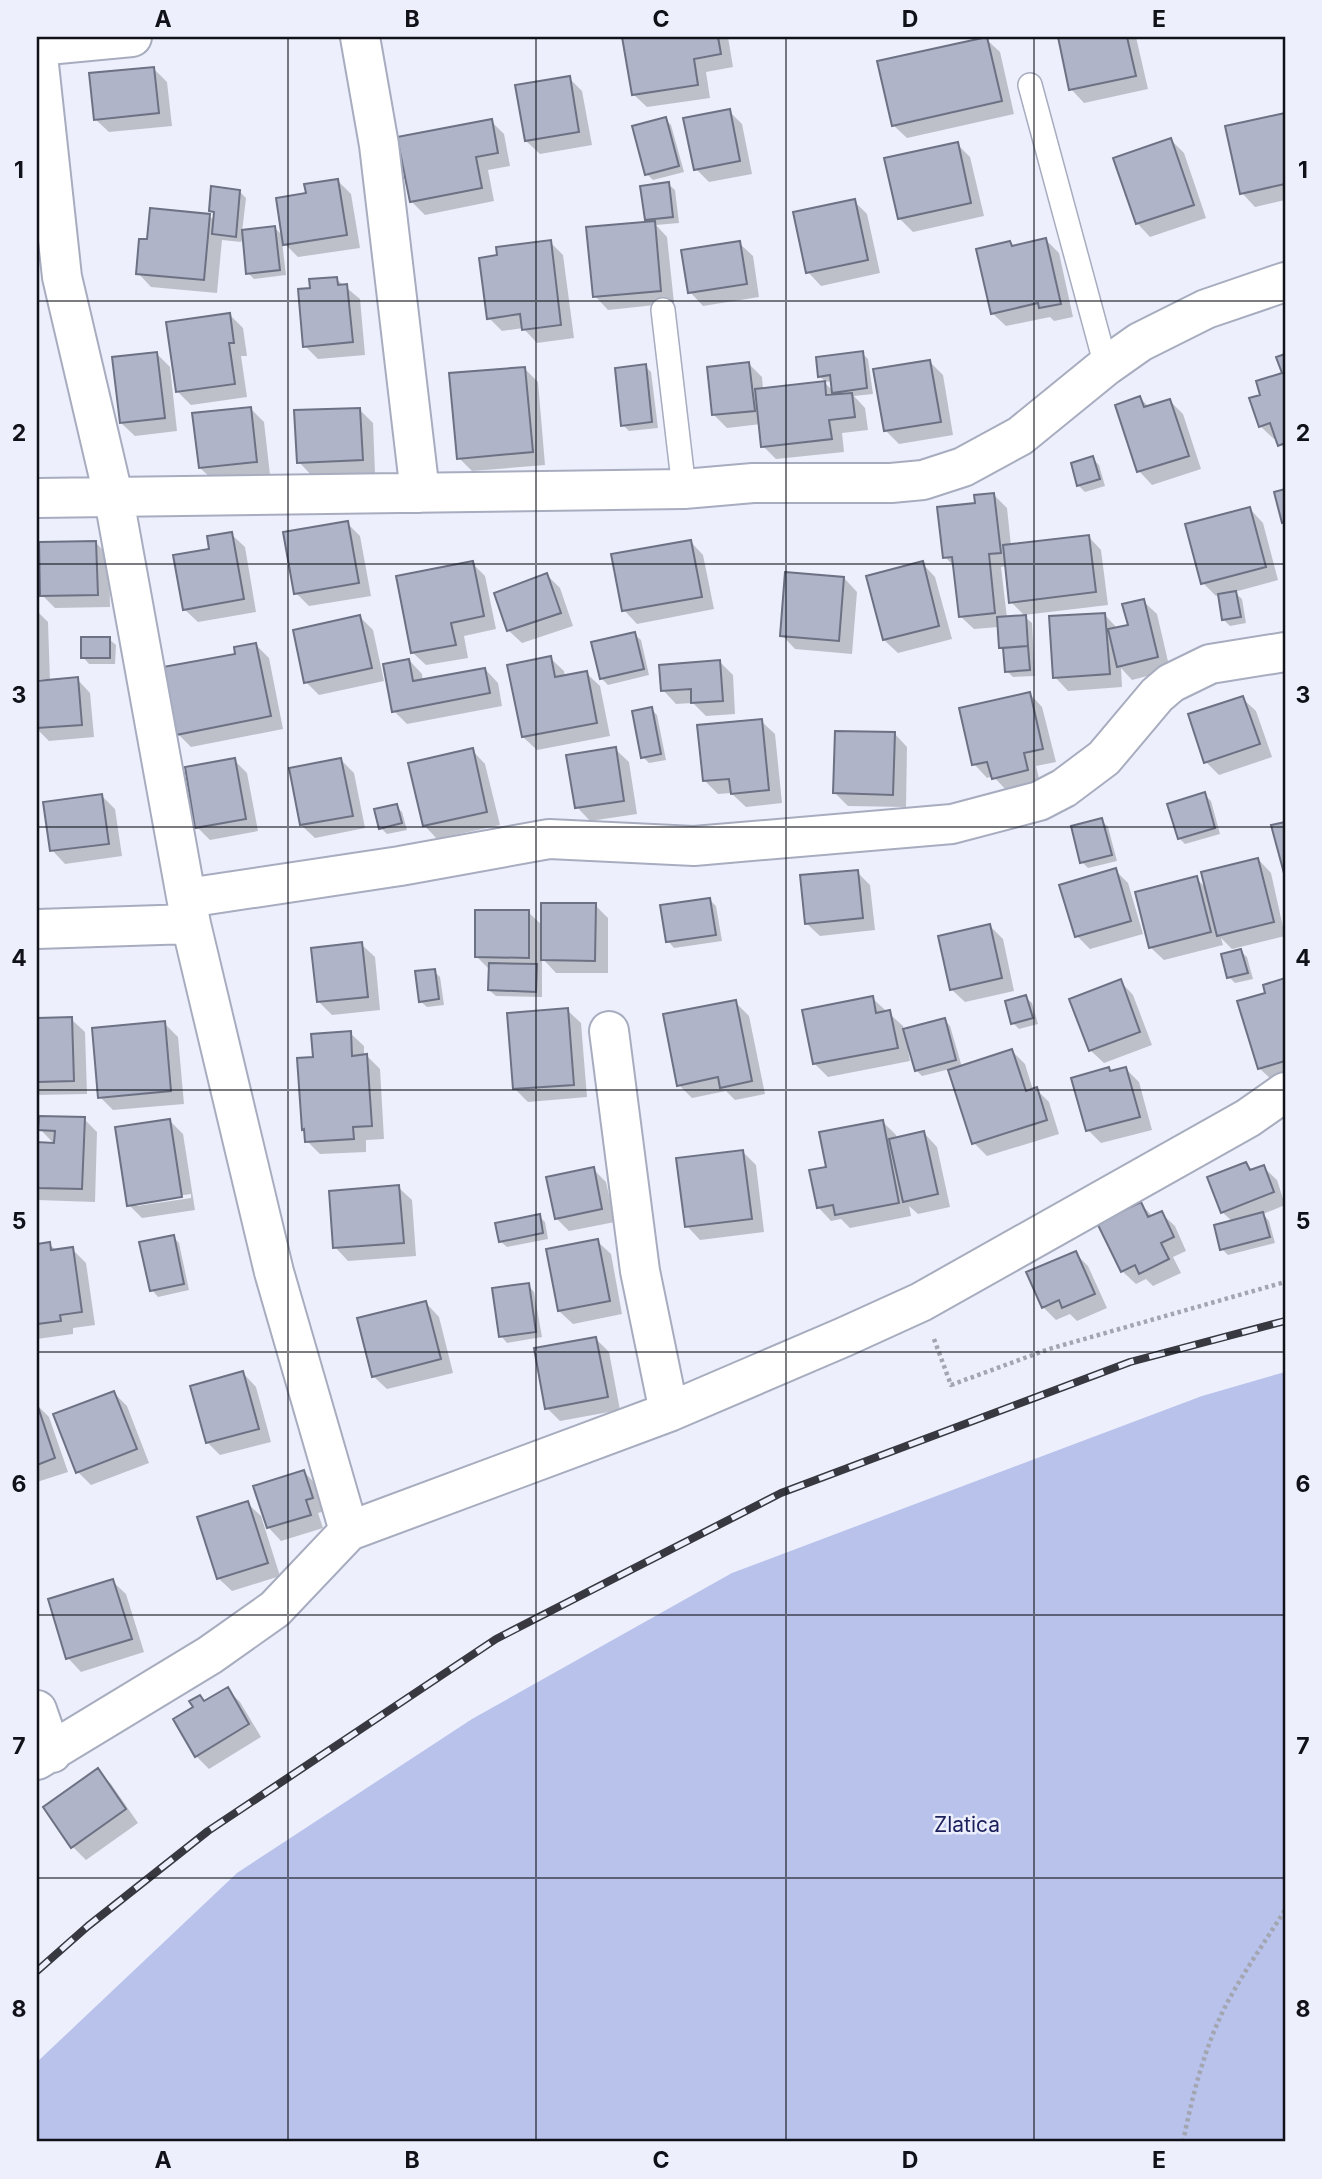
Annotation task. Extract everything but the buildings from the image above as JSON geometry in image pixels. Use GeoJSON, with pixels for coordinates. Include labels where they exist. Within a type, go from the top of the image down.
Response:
{"type":"FeatureCollection","features":[{"type":"Feature","properties":{"kind":"street"},"geometry":{"type":"LineString","coordinates":[[132,37],[37,47],[62,277],[114,499],[189,911],[274,1272],[349,1531]]}},
{"type":"Feature","properties":{"kind":"street"},"geometry":{"type":"LineString","coordinates":[[360,37],[379,145],[420,493]]}},
{"type":"Feature","properties":{"kind":"street"},"geometry":{"type":"LineString","coordinates":[[37,498],[684,489],[753,483],[891,483],[923,480],[962,467],[1020,436],[1105,366],[1140,342],[1206,309],[1285,282]]}},
{"type":"Feature","properties":{"kind":"street"},"geometry":{"type":"LineString","coordinates":[[37,929],[189,911],[400,866],[549,839],[694,846],[952,824],[1039,801],[1064,788],[1104,758],[1157,695],[1171,683],[1210,664],[1285,652]]}},
{"type":"Feature","properties":{"kind":"street"},"geometry":{"type":"LineString","coordinates":[[609,1031],[640,1270],[669,1412]]}},
{"type":"Feature","properties":{"kind":"street"},"geometry":{"type":"LineString","coordinates":[[37,1710],[44,1757],[209,1655],[275,1609],[349,1531],[669,1412],[921,1302],[1248,1118],[1285,1092]]}},
{"type":"Feature","properties":{"kind":"lane"},"geometry":{"type":"LineString","coordinates":[[1030,85],[1105,366]]}},
{"type":"Feature","properties":{"kind":"lane"},"geometry":{"type":"LineString","coordinates":[[663,310],[684,489]]}},
{"type":"Feature","properties":{"kind":"path"},"geometry":{"type":"LineString","coordinates":[[921,1302],[951,1385],[1049,1349],[1285,1282]]}},
{"type":"Feature","properties":{"kind":"path"},"geometry":{"type":"LineString","coordinates":[[1183,2142],[1190,2106],[1225,2008],[1285,1910]]}},
{"type":"Feature","properties":{"kind":"green space","name":"Zlatica"},"geometry":{"type":"Polygon","coordinates":[[[1285,1372],[1285,2142],[37,2142],[37,2062],[237,1873],[472,1719],[732,1573],[1202,1396],[1285,1372]]]}},
{"type":"Feature","properties":{"kind":"railway"},"geometry":{"type":"LineString","coordinates":[[37,1971],[88,1926],[208,1831],[496,1639],[781,1493],[1130,1362],[1285,1321]]}}]}
